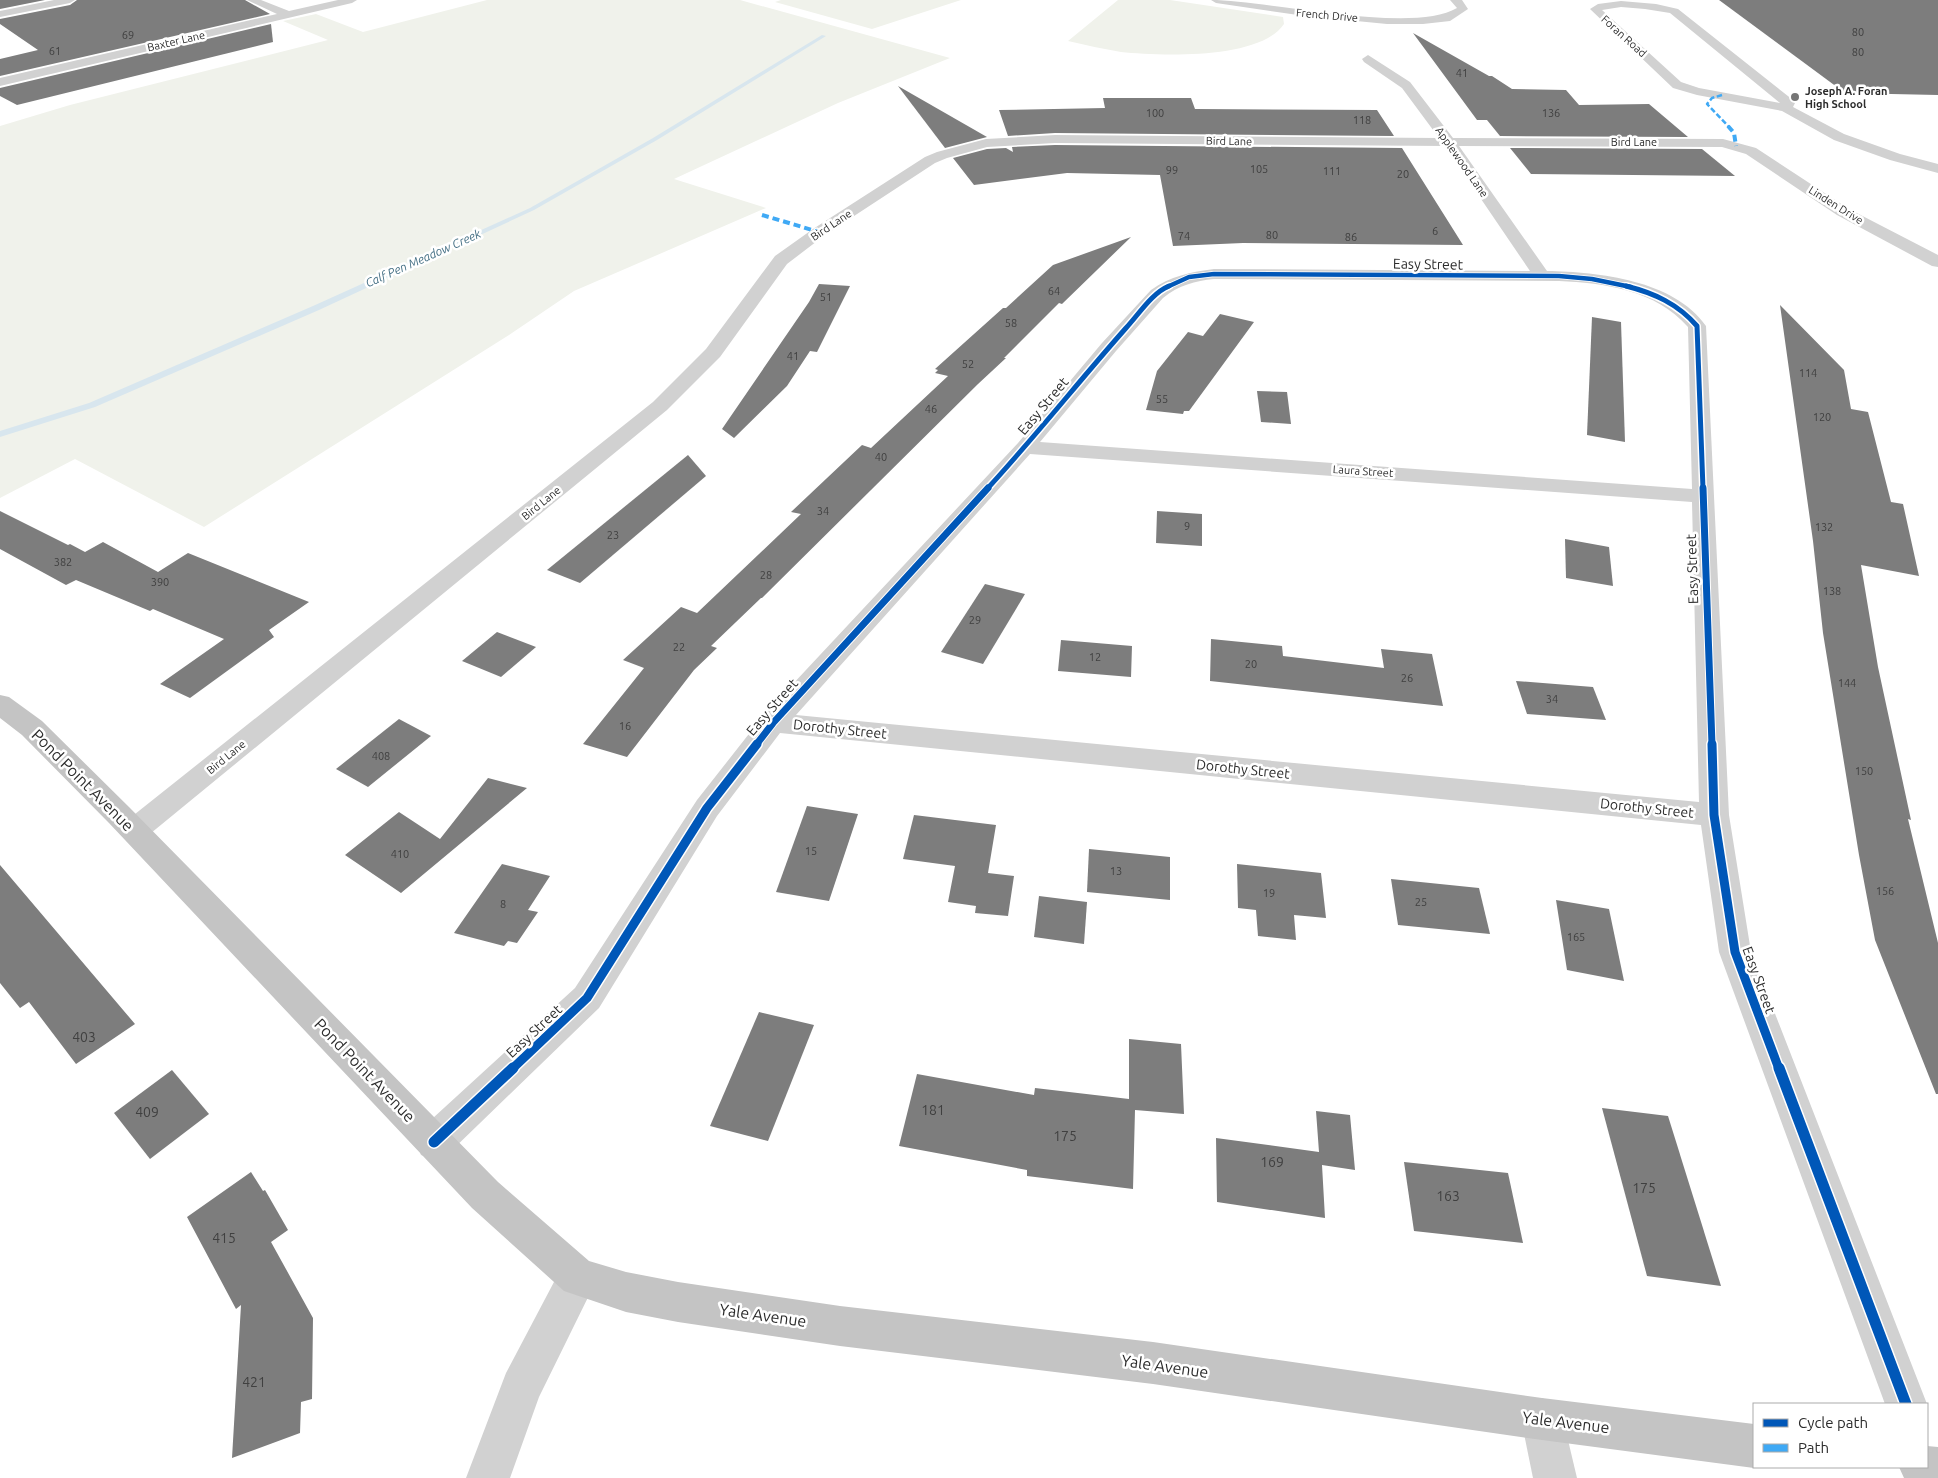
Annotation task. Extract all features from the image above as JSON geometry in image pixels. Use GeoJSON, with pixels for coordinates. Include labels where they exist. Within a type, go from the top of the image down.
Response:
{"type":"FeatureCollection","features":[{"type":"Feature","properties":{"kind":"main road","name":"Pond Point Avenue"},"geometry":{"type":"LineString","coordinates":[[0,704],[32,728],[135,830],[485,1195],[578,1277]]}},
{"type":"Feature","properties":{"kind":"main road","name":"Yale Avenue"},"geometry":{"type":"LineString","coordinates":[[578,1277],[626,1292],[678,1302],[840,1326],[1153,1363],[1542,1419],[1753,1446]]}},
{"type":"Feature","properties":{"kind":"street"},"geometry":{"type":"LineString","coordinates":[[0,14],[70,0]]}},
{"type":"Feature","properties":{"kind":"street"},"geometry":{"type":"LineString","coordinates":[[252,0],[289,15]]}},
{"type":"Feature","properties":{"kind":"street","name":"Baxter Lane"},"geometry":{"type":"LineString","coordinates":[[0,82],[352,0]]}},
{"type":"Feature","properties":{"kind":"street","name":"French Drive"},"geometry":{"type":"LineString","coordinates":[[1216,0],[1298,13],[1380,14],[1419,20],[1458,16],[1463,9],[1462,5],[1455,0]]}},
{"type":"Feature","properties":{"kind":"street","name":"Foran Road"},"geometry":{"type":"LineString","coordinates":[[1786,108],[1788,104],[1674,12],[1654,4],[1627,2],[1607,2],[1600,4],[1594,9],[1677,85],[1698,91],[1786,108],[1839,137],[1886,154],[1938,169]]}},
{"type":"Feature","properties":{"kind":"street","name":"Applewood Lane"},"geometry":{"type":"LineString","coordinates":[[1368,59],[1406,85],[1450,143],[1543,277]]}},
{"type":"Feature","properties":{"kind":"street","name":"Bird Lane"},"geometry":{"type":"LineString","coordinates":[[135,830],[660,406],[713,353],[782,260],[819,232],[930,160],[969,147],[1021,140],[1450,143],[1485,141],[1711,142],[1736,146]]}},
{"type":"Feature","properties":{"kind":"street","name":"Linden Drive"},"geometry":{"type":"LineString","coordinates":[[1736,146],[1751,151],[1843,212],[1938,262]]}},
{"type":"Feature","properties":{"kind":"street","name":"Easy Street"},"geometry":{"type":"LineString","coordinates":[[434,1142],[587,998],[707,808],[773,723],[1025,447],[1109,347],[1157,294],[1182,279],[1214,274],[1594,279],[1632,288],[1674,305],[1685,312],[1697,326],[1714,815],[1735,952],[1906,1403]]}},
{"type":"Feature","properties":{"kind":"street","name":"Laura Street"},"geometry":{"type":"LineString","coordinates":[[1025,447],[1702,496]]}},
{"type":"Feature","properties":{"kind":"street","name":"Dorothy Street"},"geometry":{"type":"LineString","coordinates":[[773,723],[1714,815]]}},
{"type":"Feature","properties":{"kind":"street"},"geometry":{"type":"LineString","coordinates":[[488,1478],[521,1388],[578,1277]]}},
{"type":"Feature","properties":{"kind":"street"},"geometry":{"type":"LineString","coordinates":[[1542,1419],[1555,1478]]}},
{"type":"Feature","properties":{"kind":"shaded area"},"geometry":{"type":"Polygon","coordinates":[[[487,0],[740,0],[950,58],[838,103],[674,179],[766,208],[574,291],[509,335],[204,527],[75,459],[0,498],[0,126],[70,105],[328,40],[283,21],[316,14],[363,32],[487,0]]]}},
{"type":"Feature","properties":{"kind":"shaded area"},"geometry":{"type":"Polygon","coordinates":[[[781,0],[961,0],[872,29],[775,2],[781,0]]]}},
{"type":"Feature","properties":{"kind":"shaded area"},"geometry":{"type":"Polygon","coordinates":[[[1118,0],[1170,0],[1283,17],[1284,24],[1272,36],[1254,44],[1232,50],[1208,53],[1160,54],[1121,52],[1068,41],[1118,0]]]}},
{"type":"Feature","properties":{"kind":"building"},"geometry":{"type":"Polygon","coordinates":[[[0,0],[45,0],[0,9],[0,0]]]}},
{"type":"Feature","properties":{"kind":"building"},"geometry":{"type":"Polygon","coordinates":[[[77,0],[245,0],[270,14],[0,76],[0,59],[38,50],[0,24],[0,19],[70,5],[77,0]]]}},
{"type":"Feature","properties":{"kind":"building"},"geometry":{"type":"Polygon","coordinates":[[[1719,0],[1938,0],[1938,95],[1845,93],[1719,0]]]}},
{"type":"Feature","properties":{"kind":"building"},"geometry":{"type":"Polygon","coordinates":[[[271,24],[273,42],[17,105],[0,96],[0,88],[271,24]]]}},
{"type":"Feature","properties":{"kind":"building"},"geometry":{"type":"Polygon","coordinates":[[[1413,33],[1512,89],[1566,90],[1579,105],[1649,104],[1688,137],[1500,136],[1487,120],[1477,120],[1413,33]]]}},
{"type":"Feature","properties":{"kind":"building"},"geometry":{"type":"Polygon","coordinates":[[[898,86],[987,137],[945,148],[898,86]]]}},
{"type":"Feature","properties":{"kind":"building"},"geometry":{"type":"Polygon","coordinates":[[[1103,98],[1191,98],[1195,109],[1377,110],[1394,136],[1055,133],[1008,136],[999,110],[1105,108],[1103,98]]]}},
{"type":"Feature","properties":{"kind":"building"},"geometry":{"type":"Polygon","coordinates":[[[1055,145],[1402,148],[1463,245],[1243,243],[1173,246],[1160,175],[1067,173],[974,185],[953,158],[987,149],[1006,148],[1013,152],[1012,147],[1055,145]]]}},
{"type":"Feature","properties":{"kind":"building"},"geometry":{"type":"Polygon","coordinates":[[[1510,148],[1702,149],[1735,176],[1531,174],[1510,148]]]}},
{"type":"Feature","properties":{"kind":"building"},"geometry":{"type":"Polygon","coordinates":[[[1131,237],[1062,304],[1059,303],[1004,358],[1006,358],[711,646],[717,648],[694,670],[627,757],[583,744],[644,668],[623,660],[681,607],[697,613],[801,514],[791,512],[862,445],[871,448],[948,376],[935,373],[938,370],[935,369],[1053,265],[1131,237]]]}},
{"type":"Feature","properties":{"kind":"building"},"geometry":{"type":"Polygon","coordinates":[[[819,284],[850,286],[817,352],[810,351],[787,386],[734,438],[722,429],[809,302],[819,284]]]}},
{"type":"Feature","properties":{"kind":"building"},"geometry":{"type":"Polygon","coordinates":[[[1780,305],[1844,370],[1851,409],[1868,412],[1891,502],[1903,504],[1919,576],[1861,565],[1878,667],[1911,820],[1908,819],[1938,943],[1938,1094],[1936,1094],[1875,940],[1859,855],[1823,633],[1813,541],[1780,305]]]}},
{"type":"Feature","properties":{"kind":"building"},"geometry":{"type":"Polygon","coordinates":[[[1220,314],[1254,322],[1189,411],[1184,411],[1183,414],[1146,410],[1157,371],[1188,332],[1203,336],[1220,314]]]}},
{"type":"Feature","properties":{"kind":"building"},"geometry":{"type":"Polygon","coordinates":[[[1592,317],[1621,322],[1625,442],[1587,435],[1592,317]]]}},
{"type":"Feature","properties":{"kind":"building"},"geometry":{"type":"Polygon","coordinates":[[[1257,391],[1287,392],[1291,424],[1261,422],[1257,391]]]}},
{"type":"Feature","properties":{"kind":"building"},"geometry":{"type":"Polygon","coordinates":[[[688,455],[706,476],[580,583],[547,570],[688,455]]]}},
{"type":"Feature","properties":{"kind":"building"},"geometry":{"type":"Polygon","coordinates":[[[0,511],[85,552],[103,542],[158,572],[188,553],[309,602],[269,630],[274,637],[190,698],[160,684],[224,639],[153,609],[150,611],[76,580],[66,585],[0,549],[0,511]]]}},
{"type":"Feature","properties":{"kind":"building"},"geometry":{"type":"Polygon","coordinates":[[[1157,511],[1202,514],[1202,546],[1156,543],[1157,511]]]}},
{"type":"Feature","properties":{"kind":"building"},"geometry":{"type":"Polygon","coordinates":[[[1565,539],[1609,547],[1613,586],[1566,578],[1565,539]]]}},
{"type":"Feature","properties":{"kind":"building"},"geometry":{"type":"Polygon","coordinates":[[[985,584],[1025,594],[983,664],[941,652],[985,584]]]}},
{"type":"Feature","properties":{"kind":"building"},"geometry":{"type":"Polygon","coordinates":[[[497,632],[536,647],[501,677],[462,661],[497,632]]]}},
{"type":"Feature","properties":{"kind":"building"},"geometry":{"type":"Polygon","coordinates":[[[1211,639],[1282,646],[1283,656],[1384,668],[1381,649],[1432,654],[1443,706],[1210,681],[1211,639]]]}},
{"type":"Feature","properties":{"kind":"building"},"geometry":{"type":"Polygon","coordinates":[[[1061,640],[1132,646],[1131,677],[1058,671],[1061,640]]]}},
{"type":"Feature","properties":{"kind":"building"},"geometry":{"type":"Polygon","coordinates":[[[1516,681],[1593,687],[1606,720],[1527,714],[1516,681]]]}},
{"type":"Feature","properties":{"kind":"building"},"geometry":{"type":"Polygon","coordinates":[[[399,719],[431,736],[368,787],[336,769],[399,719]]]}},
{"type":"Feature","properties":{"kind":"building"},"geometry":{"type":"Polygon","coordinates":[[[488,778],[527,788],[401,893],[345,855],[399,812],[440,839],[488,778]]]}},
{"type":"Feature","properties":{"kind":"building"},"geometry":{"type":"Polygon","coordinates":[[[807,806],[858,814],[829,901],[776,892],[807,806]]]}},
{"type":"Feature","properties":{"kind":"building"},"geometry":{"type":"Polygon","coordinates":[[[914,815],[996,825],[988,873],[1014,876],[1008,916],[975,913],[976,906],[948,902],[955,866],[903,859],[914,815]]]}},
{"type":"Feature","properties":{"kind":"building"},"geometry":{"type":"Polygon","coordinates":[[[1089,849],[1170,857],[1170,900],[1087,892],[1089,849]]]}},
{"type":"Feature","properties":{"kind":"building"},"geometry":{"type":"Polygon","coordinates":[[[502,864],[550,876],[528,910],[538,912],[517,943],[508,941],[504,946],[454,933],[502,864]]]}},
{"type":"Feature","properties":{"kind":"building"},"geometry":{"type":"Polygon","coordinates":[[[1237,864],[1321,873],[1326,918],[1294,915],[1296,940],[1258,936],[1256,910],[1238,908],[1237,864]]]}},
{"type":"Feature","properties":{"kind":"building"},"geometry":{"type":"Polygon","coordinates":[[[0,865],[135,1024],[76,1064],[29,1002],[20,1008],[0,983],[0,865]]]}},
{"type":"Feature","properties":{"kind":"building"},"geometry":{"type":"Polygon","coordinates":[[[1391,879],[1479,888],[1490,934],[1398,925],[1391,879]]]}},
{"type":"Feature","properties":{"kind":"building"},"geometry":{"type":"Polygon","coordinates":[[[1039,896],[1087,902],[1084,944],[1034,937],[1039,896]]]}},
{"type":"Feature","properties":{"kind":"building"},"geometry":{"type":"Polygon","coordinates":[[[1556,900],[1609,909],[1624,981],[1567,970],[1556,900]]]}},
{"type":"Feature","properties":{"kind":"building"},"geometry":{"type":"Polygon","coordinates":[[[759,1012],[814,1025],[768,1141],[710,1126],[759,1012]]]}},
{"type":"Feature","properties":{"kind":"building"},"geometry":{"type":"Polygon","coordinates":[[[1129,1039],[1181,1044],[1184,1114],[1135,1110],[1133,1189],[1027,1176],[1027,1170],[899,1146],[917,1074],[1034,1095],[1035,1088],[1129,1099],[1129,1039]]]}},
{"type":"Feature","properties":{"kind":"building"},"geometry":{"type":"Polygon","coordinates":[[[172,1070],[209,1114],[150,1159],[114,1113],[172,1070]]]}},
{"type":"Feature","properties":{"kind":"building"},"geometry":{"type":"Polygon","coordinates":[[[1602,1108],[1668,1116],[1721,1286],[1647,1276],[1602,1108]]]}},
{"type":"Feature","properties":{"kind":"building"},"geometry":{"type":"Polygon","coordinates":[[[1316,1111],[1350,1115],[1355,1170],[1322,1165],[1325,1218],[1217,1202],[1216,1138],[1319,1152],[1316,1111]]]}},
{"type":"Feature","properties":{"kind":"building"},"geometry":{"type":"Polygon","coordinates":[[[1404,1162],[1508,1173],[1523,1243],[1414,1231],[1404,1162]]]}},
{"type":"Feature","properties":{"kind":"building"},"geometry":{"type":"Polygon","coordinates":[[[251,1172],[263,1191],[265,1190],[288,1230],[271,1242],[313,1318],[312,1399],[301,1402],[300,1433],[232,1458],[241,1305],[236,1309],[187,1217],[251,1172]]]}},
{"type":"Feature","properties":{"kind":"waterway","name":"Calf Pen Meadow Creek"},"geometry":{"type":"LineString","coordinates":[[0,434],[92,405],[316,308],[532,209],[655,139],[824,36]]}},
{"type":"Feature","properties":{"kind":"marked path"},"geometry":{"type":"LineString","coordinates":[[1722,95],[1712,98],[1707,104],[1734,133],[1736,146]]}},
{"type":"Feature","properties":{"kind":"marked path"},"geometry":{"type":"LineString","coordinates":[[762,215],[819,232]]}},
{"type":"Feature","properties":{"kind":"cycle path"},"geometry":{"type":"LineString","coordinates":[[434,1142],[587,998],[707,808],[773,723],[1025,447],[1109,347],[1157,294],[1166,287],[1189,277],[1214,274],[1559,276],[1608,281],[1633,287],[1657,296],[1679,309],[1697,326],[1714,815],[1735,952],[1906,1403]]}},
{"type":"Feature","properties":{"kind":"place","name":"Joseph A. Foran High School"},"geometry":{"type":"Point","coordinates":[1795,97]}}]}
